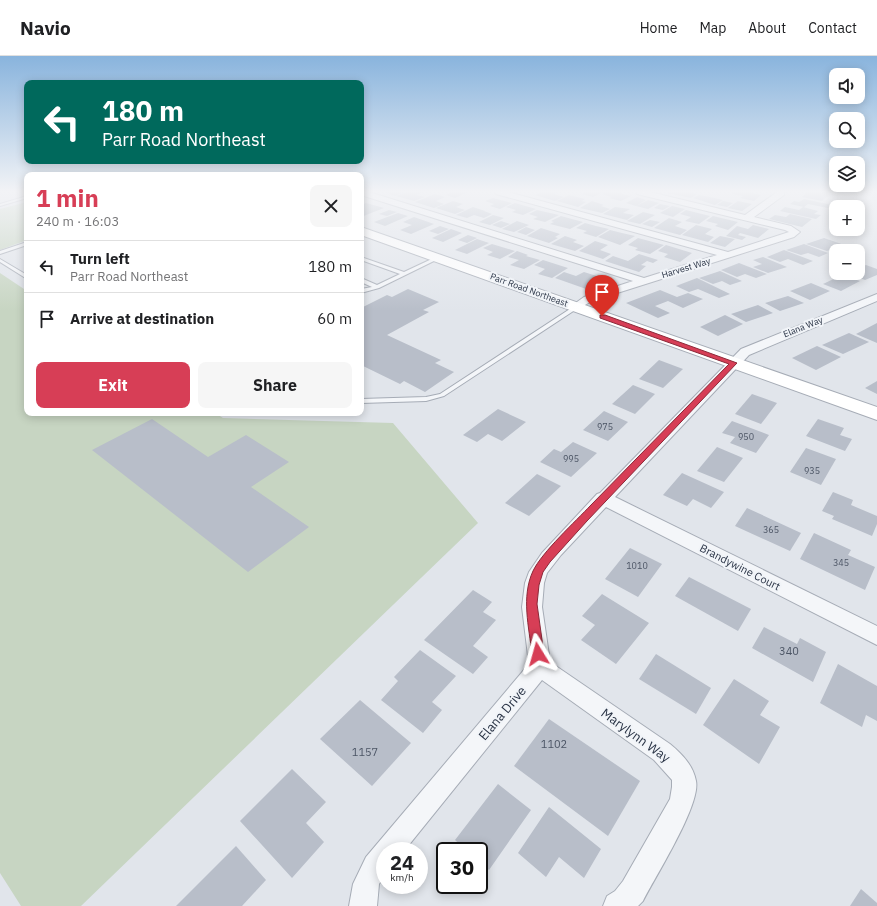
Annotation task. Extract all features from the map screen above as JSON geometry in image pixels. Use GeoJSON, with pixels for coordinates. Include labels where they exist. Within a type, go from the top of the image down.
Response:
{"type":"FeatureCollection","features":[{"type":"Feature","properties":{"kind":"main road","name":"Parr Road Northeast"},"geometry":{"type":"LineString","coordinates":[[364,232],[877,414]]}},
{"type":"Feature","properties":{"kind":"street"},"geometry":{"type":"LineString","coordinates":[[486,232],[642,281]]}},
{"type":"Feature","properties":{"kind":"street"},"geometry":{"type":"LineString","coordinates":[[643,232],[728,255]]}},
{"type":"Feature","properties":{"kind":"street","name":"Harvest Way"},"geometry":{"type":"LineString","coordinates":[[576,307],[588,299],[791,235],[794,232]]}},
{"type":"Feature","properties":{"kind":"street","name":"Elana Way"},"geometry":{"type":"LineString","coordinates":[[734,363],[744,352],[877,297]]}},
{"type":"Feature","properties":{"kind":"street"},"geometry":{"type":"LineString","coordinates":[[540,667],[532,604],[534,585],[538,571],[555,550],[603,498],[734,363]]}},
{"type":"Feature","properties":{"kind":"street","name":"Brandywine Court"},"geometry":{"type":"LineString","coordinates":[[603,498],[877,636]]}},
{"type":"Feature","properties":{"kind":"street","name":"Elana Drive"},"geometry":{"type":"LineString","coordinates":[[394,842],[540,667]]}},
{"type":"Feature","properties":{"kind":"street","name":"Marylynn Way"},"geometry":{"type":"LineString","coordinates":[[540,667],[662,752],[678,767],[683,779],[685,792],[681,804],[633,891],[617,906]]}},
{"type":"Feature","properties":{"kind":"street"},"geometry":{"type":"LineString","coordinates":[[362,906],[364,884],[376,865]]}},
{"type":"Feature","properties":{"kind":"lane"},"geometry":{"type":"LineString","coordinates":[[0,253],[24,244]]}},
{"type":"Feature","properties":{"kind":"lane"},"geometry":{"type":"LineString","coordinates":[[364,290],[377,287],[438,258]]}},
{"type":"Feature","properties":{"kind":"lane"},"geometry":{"type":"LineString","coordinates":[[364,259],[404,274]]}},
{"type":"Feature","properties":{"kind":"lane"},"geometry":{"type":"LineString","coordinates":[[0,260],[24,275]]}},
{"type":"Feature","properties":{"kind":"lane"},"geometry":{"type":"LineString","coordinates":[[364,281],[377,287]]}},
{"type":"Feature","properties":{"kind":"lane"},"geometry":{"type":"LineString","coordinates":[[364,401],[426,399],[442,395],[576,307]]}},
{"type":"Feature","properties":{"kind":"green space"},"geometry":{"type":"Polygon","coordinates":[[[0,232],[24,232],[24,241],[0,250],[0,232]]]}},
{"type":"Feature","properties":{"kind":"green space"},"geometry":{"type":"Polygon","coordinates":[[[0,273],[24,289],[24,416],[220,416],[223,418],[393,423],[478,523],[81,906],[21,906],[0,873],[0,273]]]}},
{"type":"Feature","properties":{"kind":"building"},"geometry":{"type":"Polygon","coordinates":[[[405,232],[416,232],[411,234],[405,232]]]}},
{"type":"Feature","properties":{"kind":"building"},"geometry":{"type":"Polygon","coordinates":[[[431,232],[443,232],[438,234],[431,232]]]}},
{"type":"Feature","properties":{"kind":"building"},"geometry":{"type":"Polygon","coordinates":[[[445,232],[462,233],[443,242],[432,238],[445,232]]]}},
{"type":"Feature","properties":{"kind":"building"},"geometry":{"type":"Polygon","coordinates":[[[518,232],[532,232],[526,235],[518,232]]]}},
{"type":"Feature","properties":{"kind":"building"},"geometry":{"type":"Polygon","coordinates":[[[535,232],[553,232],[560,234],[555,237],[558,238],[549,243],[527,236],[535,232]]]}},
{"type":"Feature","properties":{"kind":"building"},"geometry":{"type":"Polygon","coordinates":[[[586,232],[605,232],[596,237],[583,233],[586,232]]]}},
{"type":"Feature","properties":{"kind":"building"},"geometry":{"type":"Polygon","coordinates":[[[607,232],[617,232],[635,236],[620,245],[598,237],[607,232]]]}},
{"type":"Feature","properties":{"kind":"building"},"geometry":{"type":"Polygon","coordinates":[[[668,232],[685,232],[680,235],[668,232]]]}},
{"type":"Feature","properties":{"kind":"building"},"geometry":{"type":"Polygon","coordinates":[[[687,232],[708,232],[705,234],[714,237],[708,242],[682,235],[687,232]]]}},
{"type":"Feature","properties":{"kind":"building"},"geometry":{"type":"Polygon","coordinates":[[[731,232],[766,232],[758,238],[740,233],[738,235],[746,237],[742,240],[726,236],[731,232]]]}},
{"type":"Feature","properties":{"kind":"building"},"geometry":{"type":"Polygon","coordinates":[[[468,235],[477,238],[467,243],[458,240],[468,235]]]}},
{"type":"Feature","properties":{"kind":"building"},"geometry":{"type":"Polygon","coordinates":[[[565,236],[577,240],[573,242],[584,246],[575,251],[551,244],[565,236]]]}},
{"type":"Feature","properties":{"kind":"building"},"geometry":{"type":"Polygon","coordinates":[[[720,236],[735,239],[725,247],[710,243],[720,236]]]}},
{"type":"Feature","properties":{"kind":"building"},"geometry":{"type":"Polygon","coordinates":[[[638,238],[664,245],[650,254],[635,250],[638,248],[628,245],[638,238]]]}},
{"type":"Feature","properties":{"kind":"building"},"geometry":{"type":"Polygon","coordinates":[[[824,238],[841,244],[829,244],[829,250],[827,251],[806,244],[824,238]]]}},
{"type":"Feature","properties":{"kind":"building"},"geometry":{"type":"Polygon","coordinates":[[[477,239],[489,243],[467,254],[455,250],[477,239]]]}},
{"type":"Feature","properties":{"kind":"building"},"geometry":{"type":"Polygon","coordinates":[[[595,241],[608,245],[600,250],[611,254],[603,259],[579,251],[595,241]]]}},
{"type":"Feature","properties":{"kind":"building"},"geometry":{"type":"Polygon","coordinates":[[[492,244],[515,251],[500,259],[487,255],[493,252],[483,248],[492,244]]]}},
{"type":"Feature","properties":{"kind":"building"},"geometry":{"type":"Polygon","coordinates":[[[804,244],[828,253],[819,257],[808,253],[801,255],[786,250],[804,244]]]}},
{"type":"Feature","properties":{"kind":"building"},"geometry":{"type":"Polygon","coordinates":[[[666,245],[692,253],[680,262],[664,257],[668,254],[658,251],[666,245]]]}},
{"type":"Feature","properties":{"kind":"building"},"geometry":{"type":"Polygon","coordinates":[[[784,250],[813,261],[803,265],[788,259],[780,262],[767,257],[784,250]]]}},
{"type":"Feature","properties":{"kind":"building"},"geometry":{"type":"Polygon","coordinates":[[[517,251],[528,255],[526,256],[540,260],[524,269],[510,265],[519,260],[508,257],[517,251]]]}},
{"type":"Feature","properties":{"kind":"building"},"geometry":{"type":"Polygon","coordinates":[[[639,254],[658,260],[653,263],[647,261],[641,265],[646,266],[639,272],[605,261],[613,256],[628,261],[639,254]]]}},
{"type":"Feature","properties":{"kind":"building"},"geometry":{"type":"Polygon","coordinates":[[[763,257],[787,267],[768,273],[753,267],[762,264],[753,260],[763,257]]]}},
{"type":"Feature","properties":{"kind":"building"},"geometry":{"type":"Polygon","coordinates":[[[543,260],[568,268],[552,278],[538,274],[545,269],[534,265],[543,260]]]}},
{"type":"Feature","properties":{"kind":"building"},"geometry":{"type":"Polygon","coordinates":[[[739,263],[767,274],[756,278],[745,274],[737,277],[721,270],[739,263]]]}},
{"type":"Feature","properties":{"kind":"building"},"geometry":{"type":"Polygon","coordinates":[[[865,265],[877,269],[877,275],[865,280],[865,265]]]}},
{"type":"Feature","properties":{"kind":"building"},"geometry":{"type":"Polygon","coordinates":[[[720,271],[742,281],[730,285],[722,281],[713,284],[699,278],[720,271]]]}},
{"type":"Feature","properties":{"kind":"building"},"geometry":{"type":"Polygon","coordinates":[[[564,272],[576,276],[584,272],[606,279],[589,290],[555,278],[564,272]]]}},
{"type":"Feature","properties":{"kind":"building"},"geometry":{"type":"Polygon","coordinates":[[[697,278],[730,294],[719,298],[698,289],[689,292],[676,286],[697,278]]]}},
{"type":"Feature","properties":{"kind":"building"},"geometry":{"type":"Polygon","coordinates":[[[831,280],[860,281],[841,291],[823,284],[831,280]]]}},
{"type":"Feature","properties":{"kind":"building"},"geometry":{"type":"Polygon","coordinates":[[[811,283],[830,291],[810,300],[790,291],[811,283]]]}},
{"type":"Feature","properties":{"kind":"building"},"geometry":{"type":"Polygon","coordinates":[[[408,289],[439,302],[423,310],[429,312],[387,335],[441,360],[435,363],[454,372],[425,392],[404,381],[400,384],[364,366],[364,306],[387,295],[392,297],[408,289]]]}},
{"type":"Feature","properties":{"kind":"building"},"geometry":{"type":"Polygon","coordinates":[[[660,290],[677,297],[688,293],[703,299],[683,308],[668,301],[655,306],[670,313],[658,318],[626,303],[660,290]]]}},
{"type":"Feature","properties":{"kind":"building"},"geometry":{"type":"Polygon","coordinates":[[[788,296],[804,303],[780,311],[765,303],[788,296]]]}},
{"type":"Feature","properties":{"kind":"building"},"geometry":{"type":"Polygon","coordinates":[[[758,305],[773,313],[746,322],[731,314],[758,305]]]}},
{"type":"Feature","properties":{"kind":"building"},"geometry":{"type":"Polygon","coordinates":[[[725,315],[743,324],[718,336],[700,327],[725,315]]]}},
{"type":"Feature","properties":{"kind":"building"},"geometry":{"type":"Polygon","coordinates":[[[877,323],[877,343],[856,334],[877,323]]]}},
{"type":"Feature","properties":{"kind":"building"},"geometry":{"type":"Polygon","coordinates":[[[849,333],[869,342],[843,354],[822,345],[849,333]]]}},
{"type":"Feature","properties":{"kind":"building"},"geometry":{"type":"Polygon","coordinates":[[[817,346],[841,357],[816,370],[792,358],[817,346]]]}},
{"type":"Feature","properties":{"kind":"building"},"geometry":{"type":"Polygon","coordinates":[[[659,360],[683,369],[663,388],[639,379],[659,360]]]}},
{"type":"Feature","properties":{"kind":"building"},"geometry":{"type":"Polygon","coordinates":[[[877,381],[877,394],[865,388],[877,381]]]}},
{"type":"Feature","properties":{"kind":"building"},"geometry":{"type":"Polygon","coordinates":[[[633,385],[655,394],[635,414],[612,404],[633,385]]]}},
{"type":"Feature","properties":{"kind":"building"},"geometry":{"type":"Polygon","coordinates":[[[752,394],[777,403],[761,424],[735,414],[752,394]]]}},
{"type":"Feature","properties":{"kind":"building"},"geometry":{"type":"Polygon","coordinates":[[[498,409],[526,422],[502,441],[488,434],[477,442],[463,435],[498,409]]]}},
{"type":"Feature","properties":{"kind":"building"},"geometry":{"type":"Polygon","coordinates":[[[604,411],[628,422],[608,441],[583,430],[604,411]]]}},
{"type":"Feature","properties":{"kind":"building"},"geometry":{"type":"Polygon","coordinates":[[[152,419],[208,457],[246,435],[289,462],[251,487],[309,527],[248,572],[92,450],[152,419]]]}},
{"type":"Feature","properties":{"kind":"building"},"geometry":{"type":"Polygon","coordinates":[[[818,419],[844,428],[840,435],[852,439],[845,451],[806,436],[818,419]]]}},
{"type":"Feature","properties":{"kind":"building"},"geometry":{"type":"Polygon","coordinates":[[[732,421],[769,435],[756,453],[730,443],[735,437],[722,433],[732,421]]]}},
{"type":"Feature","properties":{"kind":"building"},"geometry":{"type":"Polygon","coordinates":[[[573,442],[597,453],[571,477],[540,462],[554,449],[561,452],[573,442]]]}},
{"type":"Feature","properties":{"kind":"building"},"geometry":{"type":"Polygon","coordinates":[[[717,447],[743,458],[724,482],[697,471],[717,447]]]}},
{"type":"Feature","properties":{"kind":"building"},"geometry":{"type":"Polygon","coordinates":[[[806,448],[836,459],[821,485],[790,472],[806,448]]]}},
{"type":"Feature","properties":{"kind":"building"},"geometry":{"type":"Polygon","coordinates":[[[682,473],[724,492],[711,508],[693,499],[687,506],[663,495],[682,473]]]}},
{"type":"Feature","properties":{"kind":"building"},"geometry":{"type":"Polygon","coordinates":[[[537,474],[561,486],[529,516],[505,503],[537,474]]]}},
{"type":"Feature","properties":{"kind":"building"},"geometry":{"type":"Polygon","coordinates":[[[833,492],[853,500],[851,505],[877,516],[877,524],[872,536],[832,519],[834,516],[822,511],[833,492]]]}},
{"type":"Feature","properties":{"kind":"building"},"geometry":{"type":"Polygon","coordinates":[[[747,508],[801,533],[790,551],[735,526],[747,508]]]}},
{"type":"Feature","properties":{"kind":"building"},"geometry":{"type":"Polygon","coordinates":[[[814,533],[851,550],[848,555],[875,567],[865,590],[800,559],[814,533]]]}},
{"type":"Feature","properties":{"kind":"building"},"geometry":{"type":"Polygon","coordinates":[[[630,548],[662,564],[638,597],[605,579],[630,548]]]}},
{"type":"Feature","properties":{"kind":"building"},"geometry":{"type":"Polygon","coordinates":[[[689,577],[751,609],[738,631],[675,596],[689,577]]]}},
{"type":"Feature","properties":{"kind":"building"},"geometry":{"type":"Polygon","coordinates":[[[473,590],[492,602],[483,612],[496,620],[473,646],[488,657],[473,674],[424,640],[473,590]]]}},
{"type":"Feature","properties":{"kind":"building"},"geometry":{"type":"Polygon","coordinates":[[[602,594],[649,623],[616,664],[581,640],[595,625],[582,616],[602,594]]]}},
{"type":"Feature","properties":{"kind":"building"},"geometry":{"type":"Polygon","coordinates":[[[764,627],[797,644],[800,638],[826,652],[813,682],[752,648],[764,627]]]}},
{"type":"Feature","properties":{"kind":"building"},"geometry":{"type":"Polygon","coordinates":[[[420,650],[456,676],[432,702],[442,710],[423,733],[381,700],[398,681],[394,677],[420,650]]]}},
{"type":"Feature","properties":{"kind":"building"},"geometry":{"type":"Polygon","coordinates":[[[656,654],[711,688],[696,714],[639,679],[656,654]]]}},
{"type":"Feature","properties":{"kind":"building"},"geometry":{"type":"Polygon","coordinates":[[[838,664],[877,686],[877,721],[866,715],[862,727],[820,703],[838,664]]]}},
{"type":"Feature","properties":{"kind":"building"},"geometry":{"type":"Polygon","coordinates":[[[734,679],[769,701],[760,715],[780,727],[759,764],[703,725],[734,679]]]}},
{"type":"Feature","properties":{"kind":"building"},"geometry":{"type":"Polygon","coordinates":[[[360,700],[411,743],[372,786],[320,739],[360,700]]]}},
{"type":"Feature","properties":{"kind":"building"},"geometry":{"type":"Polygon","coordinates":[[[549,719],[640,781],[608,836],[514,766],[549,719]]]}},
{"type":"Feature","properties":{"kind":"building"},"geometry":{"type":"Polygon","coordinates":[[[292,769],[326,802],[306,823],[324,842],[292,878],[240,821],[292,769]]]}},
{"type":"Feature","properties":{"kind":"building"},"geometry":{"type":"Polygon","coordinates":[[[498,784],[531,810],[489,870],[488,842],[457,842],[455,840],[498,784]]]}},
{"type":"Feature","properties":{"kind":"building"},"geometry":{"type":"Polygon","coordinates":[[[549,807],[601,849],[584,878],[559,857],[546,877],[518,853],[549,807]]]}},
{"type":"Feature","properties":{"kind":"building"},"geometry":{"type":"Polygon","coordinates":[[[236,846],[266,880],[242,906],[176,906],[236,846]]]}},
{"type":"Feature","properties":{"kind":"building"},"geometry":{"type":"Polygon","coordinates":[[[861,889],[877,903],[877,906],[850,906],[861,889]]]}},
{"type":"Feature","properties":{"kind":"route"},"geometry":{"type":"LineString","coordinates":[[538,654],[532,604],[534,585],[538,571],[546,559],[734,363],[602,316]]}}]}
